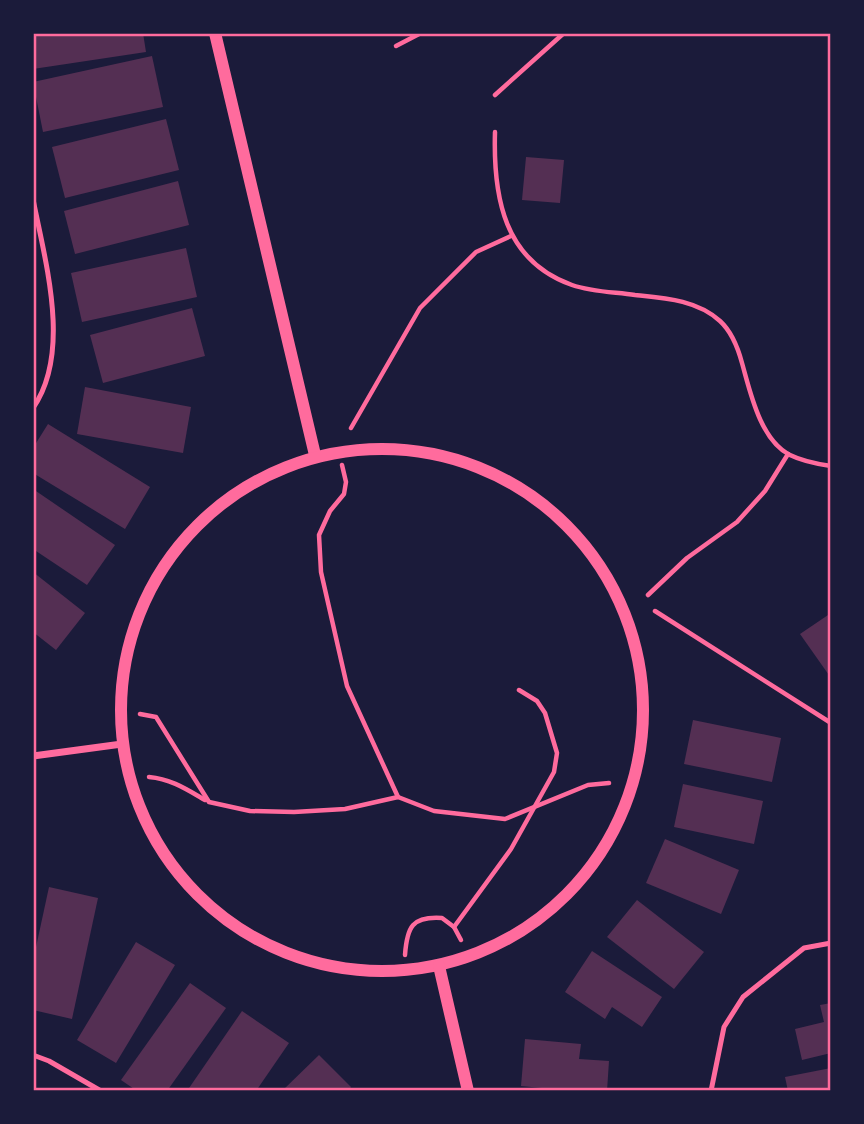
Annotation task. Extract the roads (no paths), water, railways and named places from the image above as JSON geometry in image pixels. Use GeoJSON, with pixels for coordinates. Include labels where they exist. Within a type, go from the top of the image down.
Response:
{"type":"FeatureCollection","features":[{"type":"Feature","properties":{"kind":"street"},"geometry":{"type":"LineString","coordinates":[[215,33],[315,456]]}},
{"type":"Feature","properties":{"kind":"street"},"geometry":{"type":"LineString","coordinates":[[361,449],[415,450],[466,462],[514,484],[557,515],[593,554],[620,600],[637,650],[644,699],[641,749],[629,797],[608,842],[579,883],[543,916],[501,943],[439,966],[405,970],[355,970],[307,960],[260,942],[219,914],[183,880],[154,840],[133,794],[122,744],[120,690],[129,637],[149,589],[178,544],[215,507],[260,478],[315,456],[361,449]]}},
{"type":"Feature","properties":{"kind":"street"},"geometry":{"type":"LineString","coordinates":[[33,756],[122,744]]}},
{"type":"Feature","properties":{"kind":"street"},"geometry":{"type":"LineString","coordinates":[[439,966],[468,1091]]}},
{"type":"Feature","properties":{"kind":"lane"},"geometry":{"type":"LineString","coordinates":[[33,199],[46,263],[54,338],[50,366],[40,398],[33,408]]}},
{"type":"Feature","properties":{"kind":"lane"},"geometry":{"type":"LineString","coordinates":[[711,1091],[724,1027],[743,997],[804,948],[831,943]]}},
{"type":"Feature","properties":{"kind":"lane"},"geometry":{"type":"LineString","coordinates":[[33,1055],[49,1061],[101,1091]]}}]}
